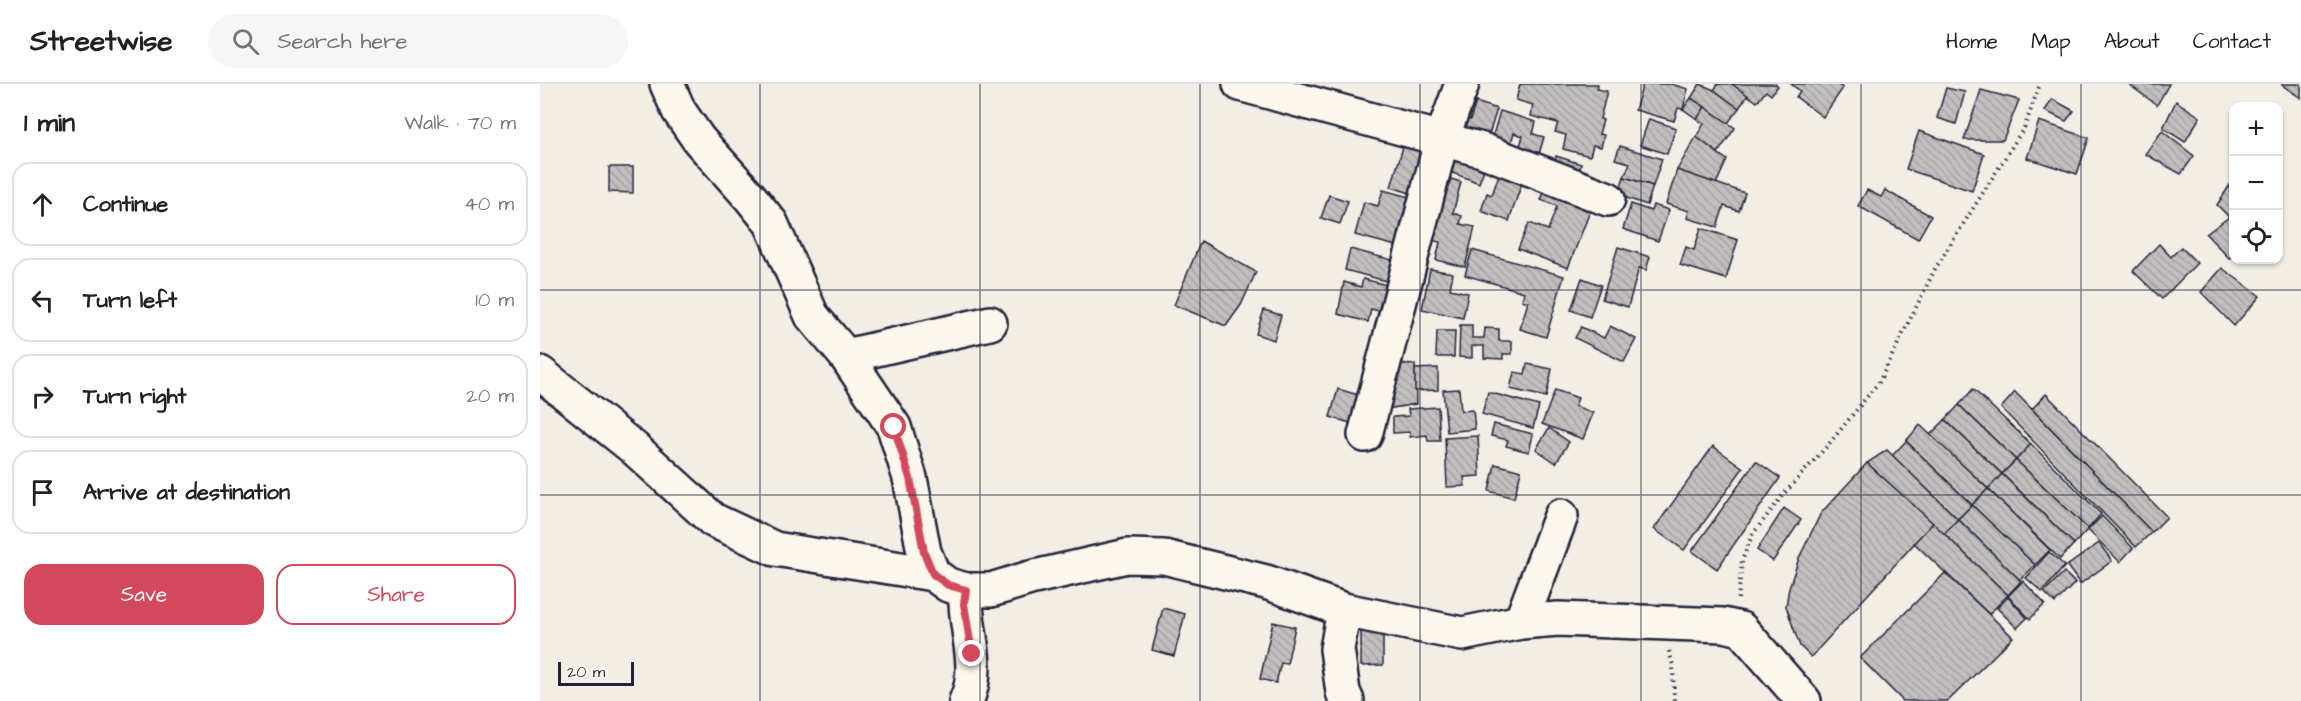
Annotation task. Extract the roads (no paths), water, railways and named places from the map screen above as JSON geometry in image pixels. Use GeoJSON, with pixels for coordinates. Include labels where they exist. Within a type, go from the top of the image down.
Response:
{"type":"FeatureCollection","features":[{"type":"Feature","properties":{"kind":"street"},"geometry":{"type":"LineString","coordinates":[[667,84],[679,111],[699,140],[771,223],[812,316],[846,356],[894,427],[910,478],[924,552],[933,574]]}},
{"type":"Feature","properties":{"kind":"street"},"geometry":{"type":"LineString","coordinates":[[1240,84],[1482,150],[1608,199]]}},
{"type":"Feature","properties":{"kind":"street"},"geometry":{"type":"LineString","coordinates":[[1365,435],[1443,138],[1462,84]]}},
{"type":"Feature","properties":{"kind":"street"},"geometry":{"type":"LineString","coordinates":[[846,356],[990,323]]}},
{"type":"Feature","properties":{"kind":"street"},"geometry":{"type":"LineString","coordinates":[[540,374],[635,449],[713,520],[775,549],[933,574],[948,585],[966,590],[991,590],[1030,578],[1127,556],[1164,557],[1266,582],[1344,610],[1462,634],[1521,622],[1558,619],[1723,625],[1741,629],[1804,701]]}},
{"type":"Feature","properties":{"kind":"street"},"geometry":{"type":"LineString","coordinates":[[1521,622],[1561,516]]}},
{"type":"Feature","properties":{"kind":"street"},"geometry":{"type":"LineString","coordinates":[[966,590],[964,604],[972,654],[972,689],[966,701]]}},
{"type":"Feature","properties":{"kind":"street"},"geometry":{"type":"LineString","coordinates":[[1344,610],[1337,649],[1343,692],[1347,701]]}}]}
